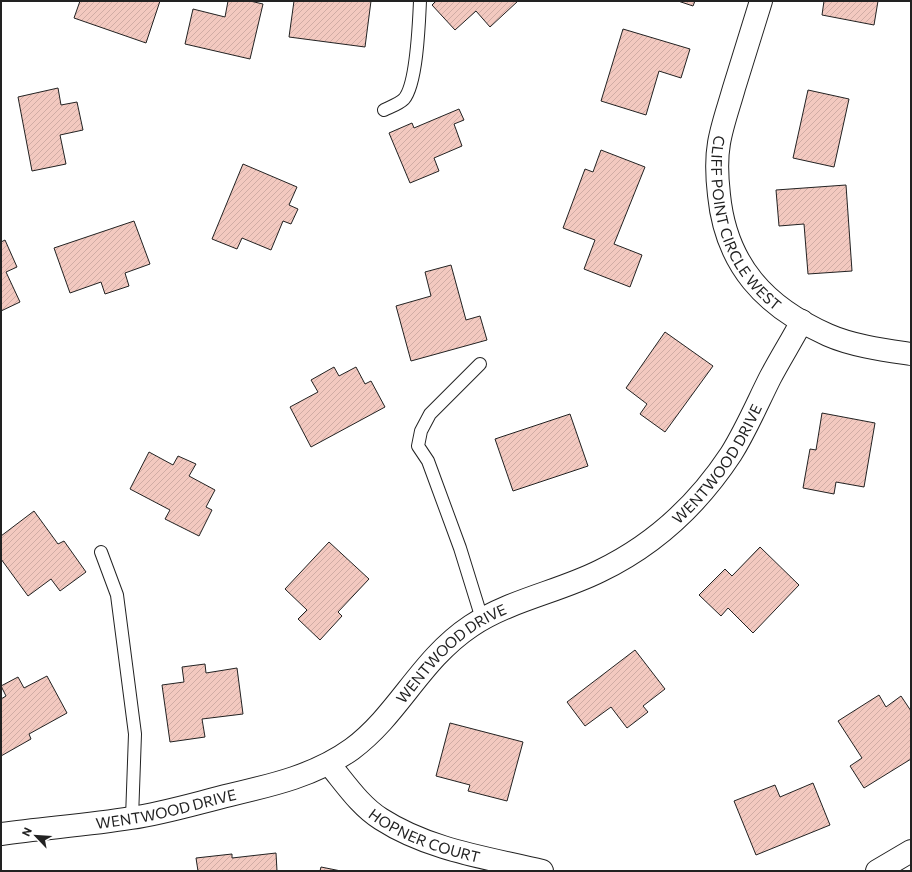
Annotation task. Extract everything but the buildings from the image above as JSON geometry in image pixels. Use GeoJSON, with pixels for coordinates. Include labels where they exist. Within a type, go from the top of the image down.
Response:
{"type":"FeatureCollection","features":[{"type":"Feature","properties":{"kind":"street","name":"CLIFF POINT CIRCLE WEST"},"geometry":{"type":"LineString","coordinates":[[761,1],[719,144],[717,175],[721,213],[729,243],[757,287],[777,304],[802,321],[829,335],[859,344],[911,354]]}},
{"type":"Feature","properties":{"kind":"street","name":"WENTWOOD DRIVE"},"geometry":{"type":"LineString","coordinates":[[1,834],[132,818],[273,785],[329,764],[366,738],[384,720],[428,663],[449,642],[491,613],[563,587],[607,568],[628,556],[660,534],[690,506],[731,454],[750,421],[771,376],[802,321]]}},
{"type":"Feature","properties":{"kind":"street","name":"HOPNER COURT"},"geometry":{"type":"LineString","coordinates":[[329,764],[358,799],[380,819],[404,832],[428,843],[542,871]]}},
{"type":"Feature","properties":{"kind":"street"},"geometry":{"type":"LineString","coordinates":[[877,871],[911,851]]}},
{"type":"Feature","properties":{"kind":"lane"},"geometry":{"type":"LineString","coordinates":[[384,110],[403,100],[410,88],[419,34],[420,1]]}},
{"type":"Feature","properties":{"kind":"lane"},"geometry":{"type":"LineString","coordinates":[[480,364],[430,414],[421,431],[418,446],[428,461],[458,541],[482,619]]}},
{"type":"Feature","properties":{"kind":"lane"},"geometry":{"type":"LineString","coordinates":[[101,552],[117,595],[135,734],[132,818]]}}]}
